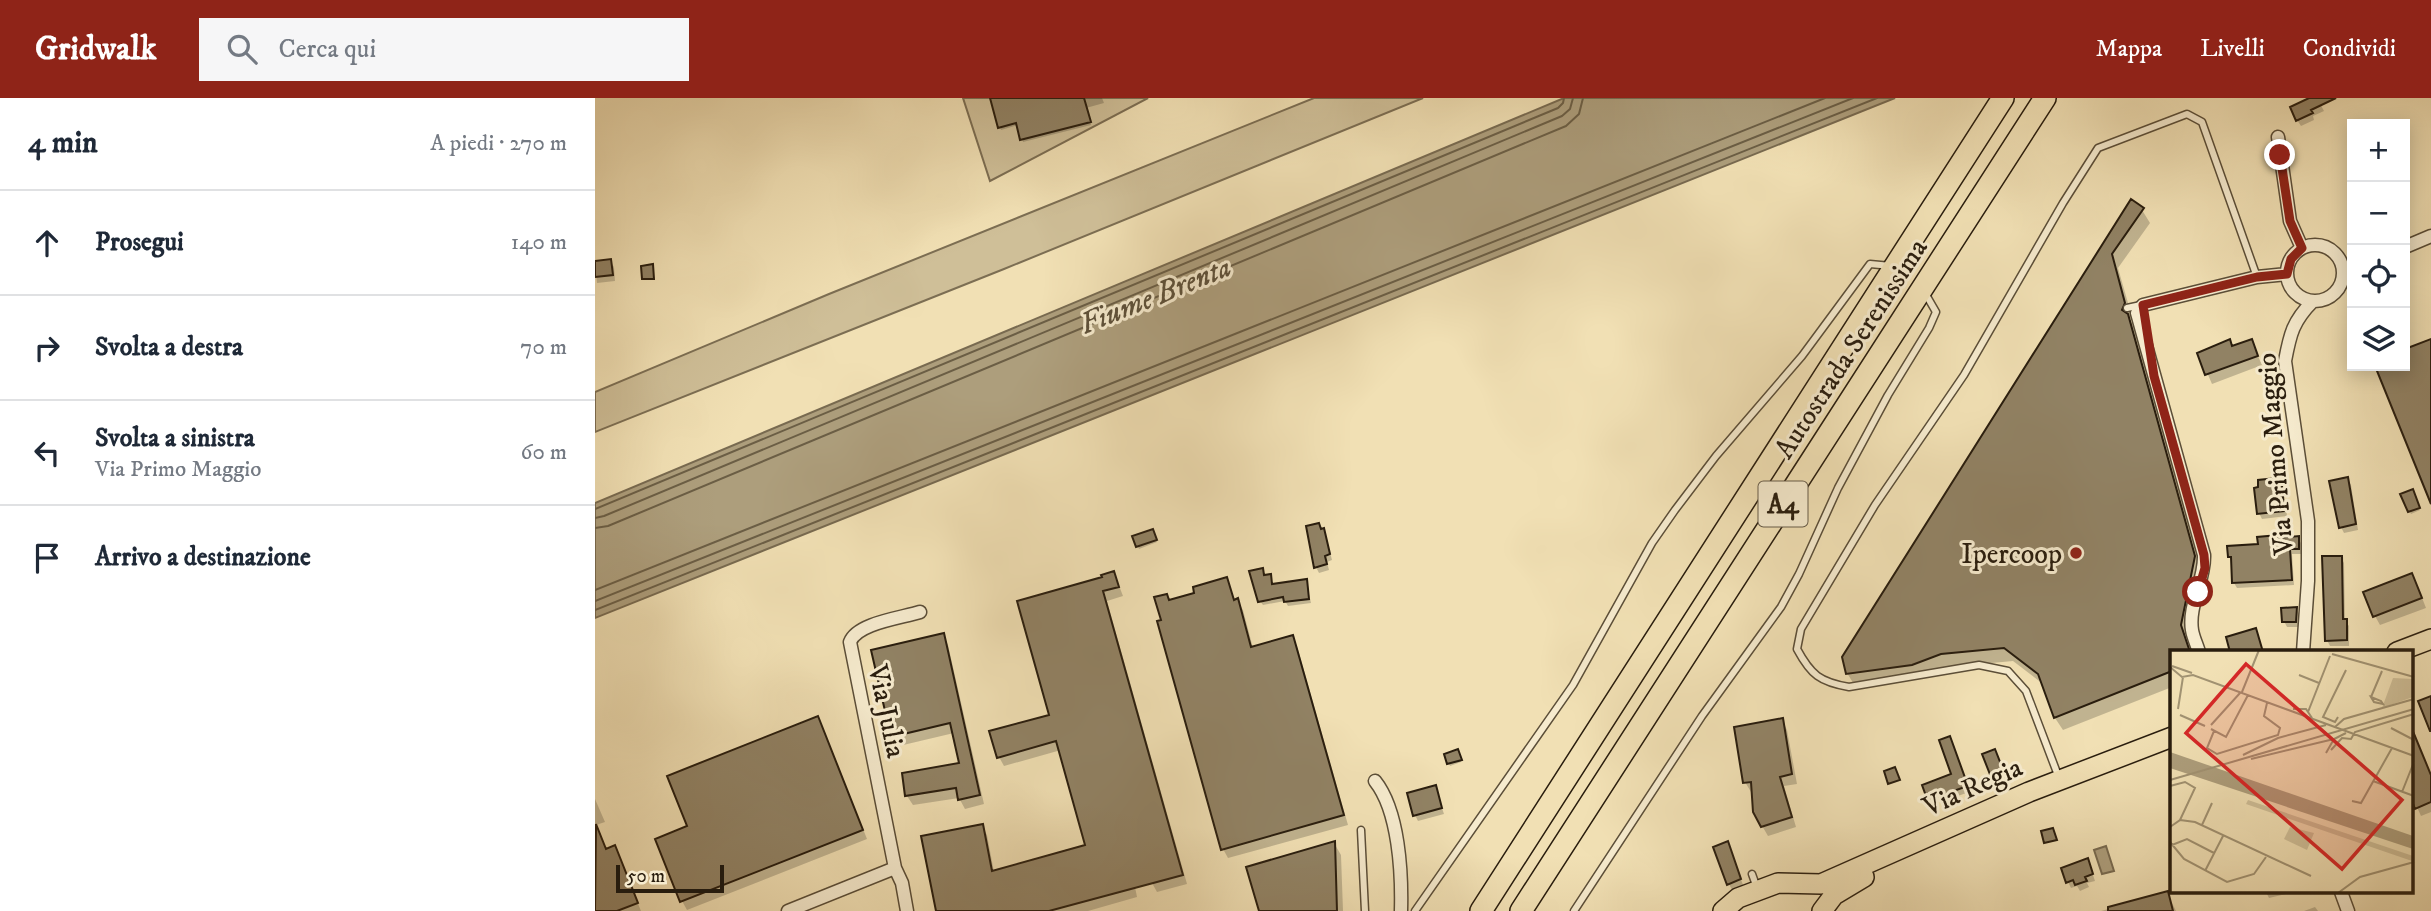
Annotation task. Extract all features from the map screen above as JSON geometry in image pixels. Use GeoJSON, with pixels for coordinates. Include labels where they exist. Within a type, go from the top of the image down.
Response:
{"type":"FeatureCollection","features":[{"type":"Feature","properties":{"kind":"highway","name":"Autostrada Serenissima"},"geometry":{"type":"LineString","coordinates":[[1481,911],[2003,98]]}},
{"type":"Feature","properties":{"kind":"highway","name":"Autostrada Serenissima"},"geometry":{"type":"LineString","coordinates":[[1521,911],[2045,98]]}},
{"type":"Feature","properties":{"kind":"main road"},"geometry":{"type":"LineString","coordinates":[[2402,650],[2431,639]]}},
{"type":"Feature","properties":{"kind":"main road"},"geometry":{"type":"LineString","coordinates":[[2413,660],[2431,653]]}},
{"type":"Feature","properties":{"kind":"main road","name":"Via Regia"},"geometry":{"type":"LineString","coordinates":[[1725,910],[1755,882],[1821,884],[2060,779],[2170,738]]}},
{"type":"Feature","properties":{"kind":"main road","name":"Via Regia"},"geometry":{"type":"LineString","coordinates":[[1796,885],[1808,892],[1819,911],[1835,895],[1858,880],[2067,790],[2170,751]]}},
{"type":"Feature","properties":{"kind":"street"},"geometry":{"type":"LineString","coordinates":[[2277,137],[2290,221],[2302,248]]}},
{"type":"Feature","properties":{"kind":"street"},"geometry":{"type":"LineString","coordinates":[[2410,245],[2431,236]]}},
{"type":"Feature","properties":{"kind":"street"},"geometry":{"type":"LineString","coordinates":[[2310,245],[2326,247],[2347,266],[2335,293],[2321,301],[2305,299],[2292,289],[2287,274],[2291,259],[2302,248],[2310,245]]}},
{"type":"Feature","properties":{"kind":"street"},"geometry":{"type":"LineString","coordinates":[[2198,650],[2192,630],[2192,614],[2205,568],[2204,555],[2136,309],[2257,277],[2287,274]]}},
{"type":"Feature","properties":{"kind":"street","name":"Via Primo Maggio"},"geometry":{"type":"LineString","coordinates":[[2303,650],[2308,581],[2308,521],[2285,361],[2289,337],[2297,318],[2313,301]]}},
{"type":"Feature","properties":{"kind":"street","name":"Via Julia"},"geometry":{"type":"LineString","coordinates":[[907,911],[902,883],[895,868],[850,642],[852,636],[865,628],[920,612]]}},
{"type":"Feature","properties":{"kind":"street"},"geometry":{"type":"LineString","coordinates":[[1375,781],[1386,797],[1394,828],[1401,886],[1401,911]]}},
{"type":"Feature","properties":{"kind":"street"},"geometry":{"type":"LineString","coordinates":[[788,911],[895,868]]}},
{"type":"Feature","properties":{"kind":"street"},"geometry":{"type":"LineString","coordinates":[[2342,894],[2348,911]]}},
{"type":"Feature","properties":{"kind":"lane"},"geometry":{"type":"LineString","coordinates":[[2060,779],[2027,691],[2008,671],[1979,665],[1849,687],[1830,684],[1808,669],[1797,649],[1801,629],[1875,505],[1963,375],[2098,148],[2187,114],[2201,122],[2257,277]]}},
{"type":"Feature","properties":{"kind":"lane"},"geometry":{"type":"LineString","coordinates":[[1415,911],[1573,685],[1653,543],[1675,510],[1716,456],[1802,356],[1870,264],[1896,266]]}},
{"type":"Feature","properties":{"kind":"lane"},"geometry":{"type":"LineString","coordinates":[[1574,911],[1702,716],[1781,607],[1838,488],[1888,395],[1929,328],[1935,312],[1922,288]]}},
{"type":"Feature","properties":{"kind":"lane"},"geometry":{"type":"LineString","coordinates":[[1361,830],[1366,911]]}},
{"type":"Feature","properties":{"kind":"shaded area"},"geometry":{"type":"Polygon","coordinates":[[[963,98],[1148,98],[990,181],[963,98]]]}},
{"type":"Feature","properties":{"kind":"shaded area"},"geometry":{"type":"Polygon","coordinates":[[[1314,98],[1423,98],[595,432],[595,392],[829,294],[1314,98]]]}},
{"type":"Feature","properties":{"kind":"water","name":"Fiume Brenta"},"geometry":{"type":"Polygon","coordinates":[[[1564,98],[1895,98],[595,618],[595,503],[1564,98]]]}},
{"type":"Feature","properties":{"kind":"water"},"geometry":{"type":"Polygon","coordinates":[[[2106,846],[2114,871],[2102,874],[2094,850],[2106,846]]]}},
{"type":"Feature","properties":{"kind":"building"},"geometry":{"type":"Polygon","coordinates":[[[990,98],[1084,98],[1091,122],[1020,140],[1016,123],[998,128],[990,98]]]}},
{"type":"Feature","properties":{"kind":"building"},"geometry":{"type":"Polygon","coordinates":[[[2309,98],[2336,98],[2296,121],[2290,107],[2309,98]]]}},
{"type":"Feature","properties":{"kind":"building"},"geometry":{"type":"Polygon","coordinates":[[[2131,199],[2144,208],[2112,254],[2125,303],[2122,310],[2128,314],[2195,556],[2181,625],[2189,650],[2170,650],[2170,672],[2054,718],[2038,674],[2004,648],[1941,654],[1912,665],[1846,674],[1842,657],[2131,199]]]}},
{"type":"Feature","properties":{"kind":"building"},"geometry":{"type":"Polygon","coordinates":[[[611,259],[613,275],[595,277],[595,261],[611,259]]]}},
{"type":"Feature","properties":{"kind":"building"},"geometry":{"type":"Polygon","coordinates":[[[653,264],[654,279],[642,279],[641,266],[653,264]]]}},
{"type":"Feature","properties":{"kind":"building"},"geometry":{"type":"Polygon","coordinates":[[[2230,339],[2232,346],[2252,339],[2258,356],[2205,375],[2197,353],[2230,339]]]}},
{"type":"Feature","properties":{"kind":"building"},"geometry":{"type":"Polygon","coordinates":[[[2431,339],[2431,504],[2377,371],[2410,371],[2410,347],[2431,339]]]}},
{"type":"Feature","properties":{"kind":"building"},"geometry":{"type":"Polygon","coordinates":[[[2348,477],[2356,524],[2339,528],[2329,481],[2348,477]]]}},
{"type":"Feature","properties":{"kind":"building"},"geometry":{"type":"Polygon","coordinates":[[[2276,478],[2277,486],[2282,485],[2284,511],[2257,514],[2254,488],[2258,487],[2258,480],[2276,478]]]}},
{"type":"Feature","properties":{"kind":"building"},"geometry":{"type":"Polygon","coordinates":[[[2413,489],[2420,508],[2408,512],[2400,494],[2413,489]]]}},
{"type":"Feature","properties":{"kind":"building"},"geometry":{"type":"Polygon","coordinates":[[[1319,523],[1321,529],[1324,528],[1330,554],[1325,556],[1327,564],[1314,568],[1306,526],[1319,523]]]}},
{"type":"Feature","properties":{"kind":"building"},"geometry":{"type":"Polygon","coordinates":[[[1153,529],[1157,540],[1136,547],[1132,536],[1153,529]]]}},
{"type":"Feature","properties":{"kind":"building"},"geometry":{"type":"Polygon","coordinates":[[[2278,535],[2278,538],[2299,536],[2299,549],[2290,549],[2292,580],[2232,583],[2231,557],[2228,557],[2227,546],[2258,544],[2257,537],[2278,535]]]}},
{"type":"Feature","properties":{"kind":"building"},"geometry":{"type":"Polygon","coordinates":[[[2322,556],[2342,556],[2343,619],[2347,619],[2347,640],[2325,641],[2322,556]]]}},
{"type":"Feature","properties":{"kind":"building"},"geometry":{"type":"Polygon","coordinates":[[[1263,568],[1264,575],[1271,574],[1272,584],[1307,579],[1309,599],[1284,602],[1283,597],[1258,602],[1249,571],[1263,568]]]}},
{"type":"Feature","properties":{"kind":"building"},"geometry":{"type":"Polygon","coordinates":[[[1114,571],[1119,587],[1103,591],[1183,875],[1049,911],[936,911],[921,836],[983,824],[992,871],[1085,845],[1056,741],[997,758],[989,731],[1049,715],[1017,601],[1102,577],[1101,575],[1114,571]]]}},
{"type":"Feature","properties":{"kind":"building"},"geometry":{"type":"Polygon","coordinates":[[[2412,573],[2422,598],[2373,617],[2363,592],[2412,573]]]}},
{"type":"Feature","properties":{"kind":"building"},"geometry":{"type":"Polygon","coordinates":[[[1227,577],[1234,600],[1238,598],[1251,647],[1293,635],[1344,815],[1221,850],[1157,621],[1161,620],[1154,597],[1167,594],[1169,600],[1194,593],[1193,587],[1227,577]]]}},
{"type":"Feature","properties":{"kind":"building"},"geometry":{"type":"Polygon","coordinates":[[[2297,607],[2296,622],[2282,622],[2281,608],[2297,607]]]}},
{"type":"Feature","properties":{"kind":"building"},"geometry":{"type":"Polygon","coordinates":[[[2256,628],[2262,650],[2229,650],[2226,637],[2256,628]]]}},
{"type":"Feature","properties":{"kind":"building"},"geometry":{"type":"Polygon","coordinates":[[[944,633],[980,795],[958,800],[956,788],[905,796],[902,773],[959,763],[950,723],[891,737],[871,650],[944,633]]]}},
{"type":"Feature","properties":{"kind":"building"},"geometry":{"type":"Polygon","coordinates":[[[2431,696],[2431,731],[2430,731],[2418,701],[2431,696]]]}},
{"type":"Feature","properties":{"kind":"building"},"geometry":{"type":"Polygon","coordinates":[[[818,716],[863,830],[680,902],[655,839],[687,826],[667,776],[818,716]]]}},
{"type":"Feature","properties":{"kind":"building"},"geometry":{"type":"Polygon","coordinates":[[[1783,718],[1792,774],[1780,777],[1792,817],[1761,827],[1753,812],[1751,782],[1743,783],[1734,727],[1783,718]]]}},
{"type":"Feature","properties":{"kind":"building"},"geometry":{"type":"Polygon","coordinates":[[[2413,731],[2431,775],[2431,802],[2415,809],[2413,731]]]}},
{"type":"Feature","properties":{"kind":"building"},"geometry":{"type":"Polygon","coordinates":[[[1950,736],[1968,786],[1942,795],[1940,791],[1926,796],[1922,785],[1951,774],[1939,740],[1950,736]]]}},
{"type":"Feature","properties":{"kind":"building"},"geometry":{"type":"Polygon","coordinates":[[[1458,749],[1462,760],[1447,764],[1444,754],[1458,749]]]}},
{"type":"Feature","properties":{"kind":"building"},"geometry":{"type":"Polygon","coordinates":[[[1995,749],[2004,772],[1991,777],[1982,754],[1995,749]]]}},
{"type":"Feature","properties":{"kind":"building"},"geometry":{"type":"Polygon","coordinates":[[[1895,767],[1900,780],[1888,784],[1884,771],[1895,767]]]}},
{"type":"Feature","properties":{"kind":"building"},"geometry":{"type":"Polygon","coordinates":[[[1436,785],[1442,808],[1413,816],[1407,793],[1436,785]]]}},
{"type":"Feature","properties":{"kind":"building"},"geometry":{"type":"Polygon","coordinates":[[[596,824],[606,849],[615,845],[638,903],[617,911],[595,911],[596,824]]]}},
{"type":"Feature","properties":{"kind":"building"},"geometry":{"type":"Polygon","coordinates":[[[2053,828],[2057,840],[2044,843],[2041,831],[2053,828]]]}},
{"type":"Feature","properties":{"kind":"building"},"geometry":{"type":"Polygon","coordinates":[[[1335,841],[1337,911],[1259,911],[1246,867],[1335,841]]]}},
{"type":"Feature","properties":{"kind":"building"},"geometry":{"type":"Polygon","coordinates":[[[1728,841],[1741,879],[1727,885],[1713,847],[1728,841]]]}},
{"type":"Feature","properties":{"kind":"building"},"geometry":{"type":"Polygon","coordinates":[[[2088,858],[2093,874],[2085,877],[2087,881],[2075,885],[2073,880],[2066,883],[2061,868],[2088,858]]]}},
{"type":"Feature","properties":{"kind":"building"},"geometry":{"type":"Polygon","coordinates":[[[2168,891],[2173,911],[2108,911],[2108,907],[2168,891]]]}},
{"type":"Feature","properties":{"kind":"place","name":"Ipercoop"},"geometry":{"type":"Point","coordinates":[2076,553]}},
{"type":"Feature","properties":{"kind":"route"},"geometry":{"type":"LineString","coordinates":[[2198,592],[2205,568],[2204,555],[2154,376],[2143,305],[2257,277],[2287,274],[2291,259],[2302,248],[2290,221],[2280,155]]}}]}
